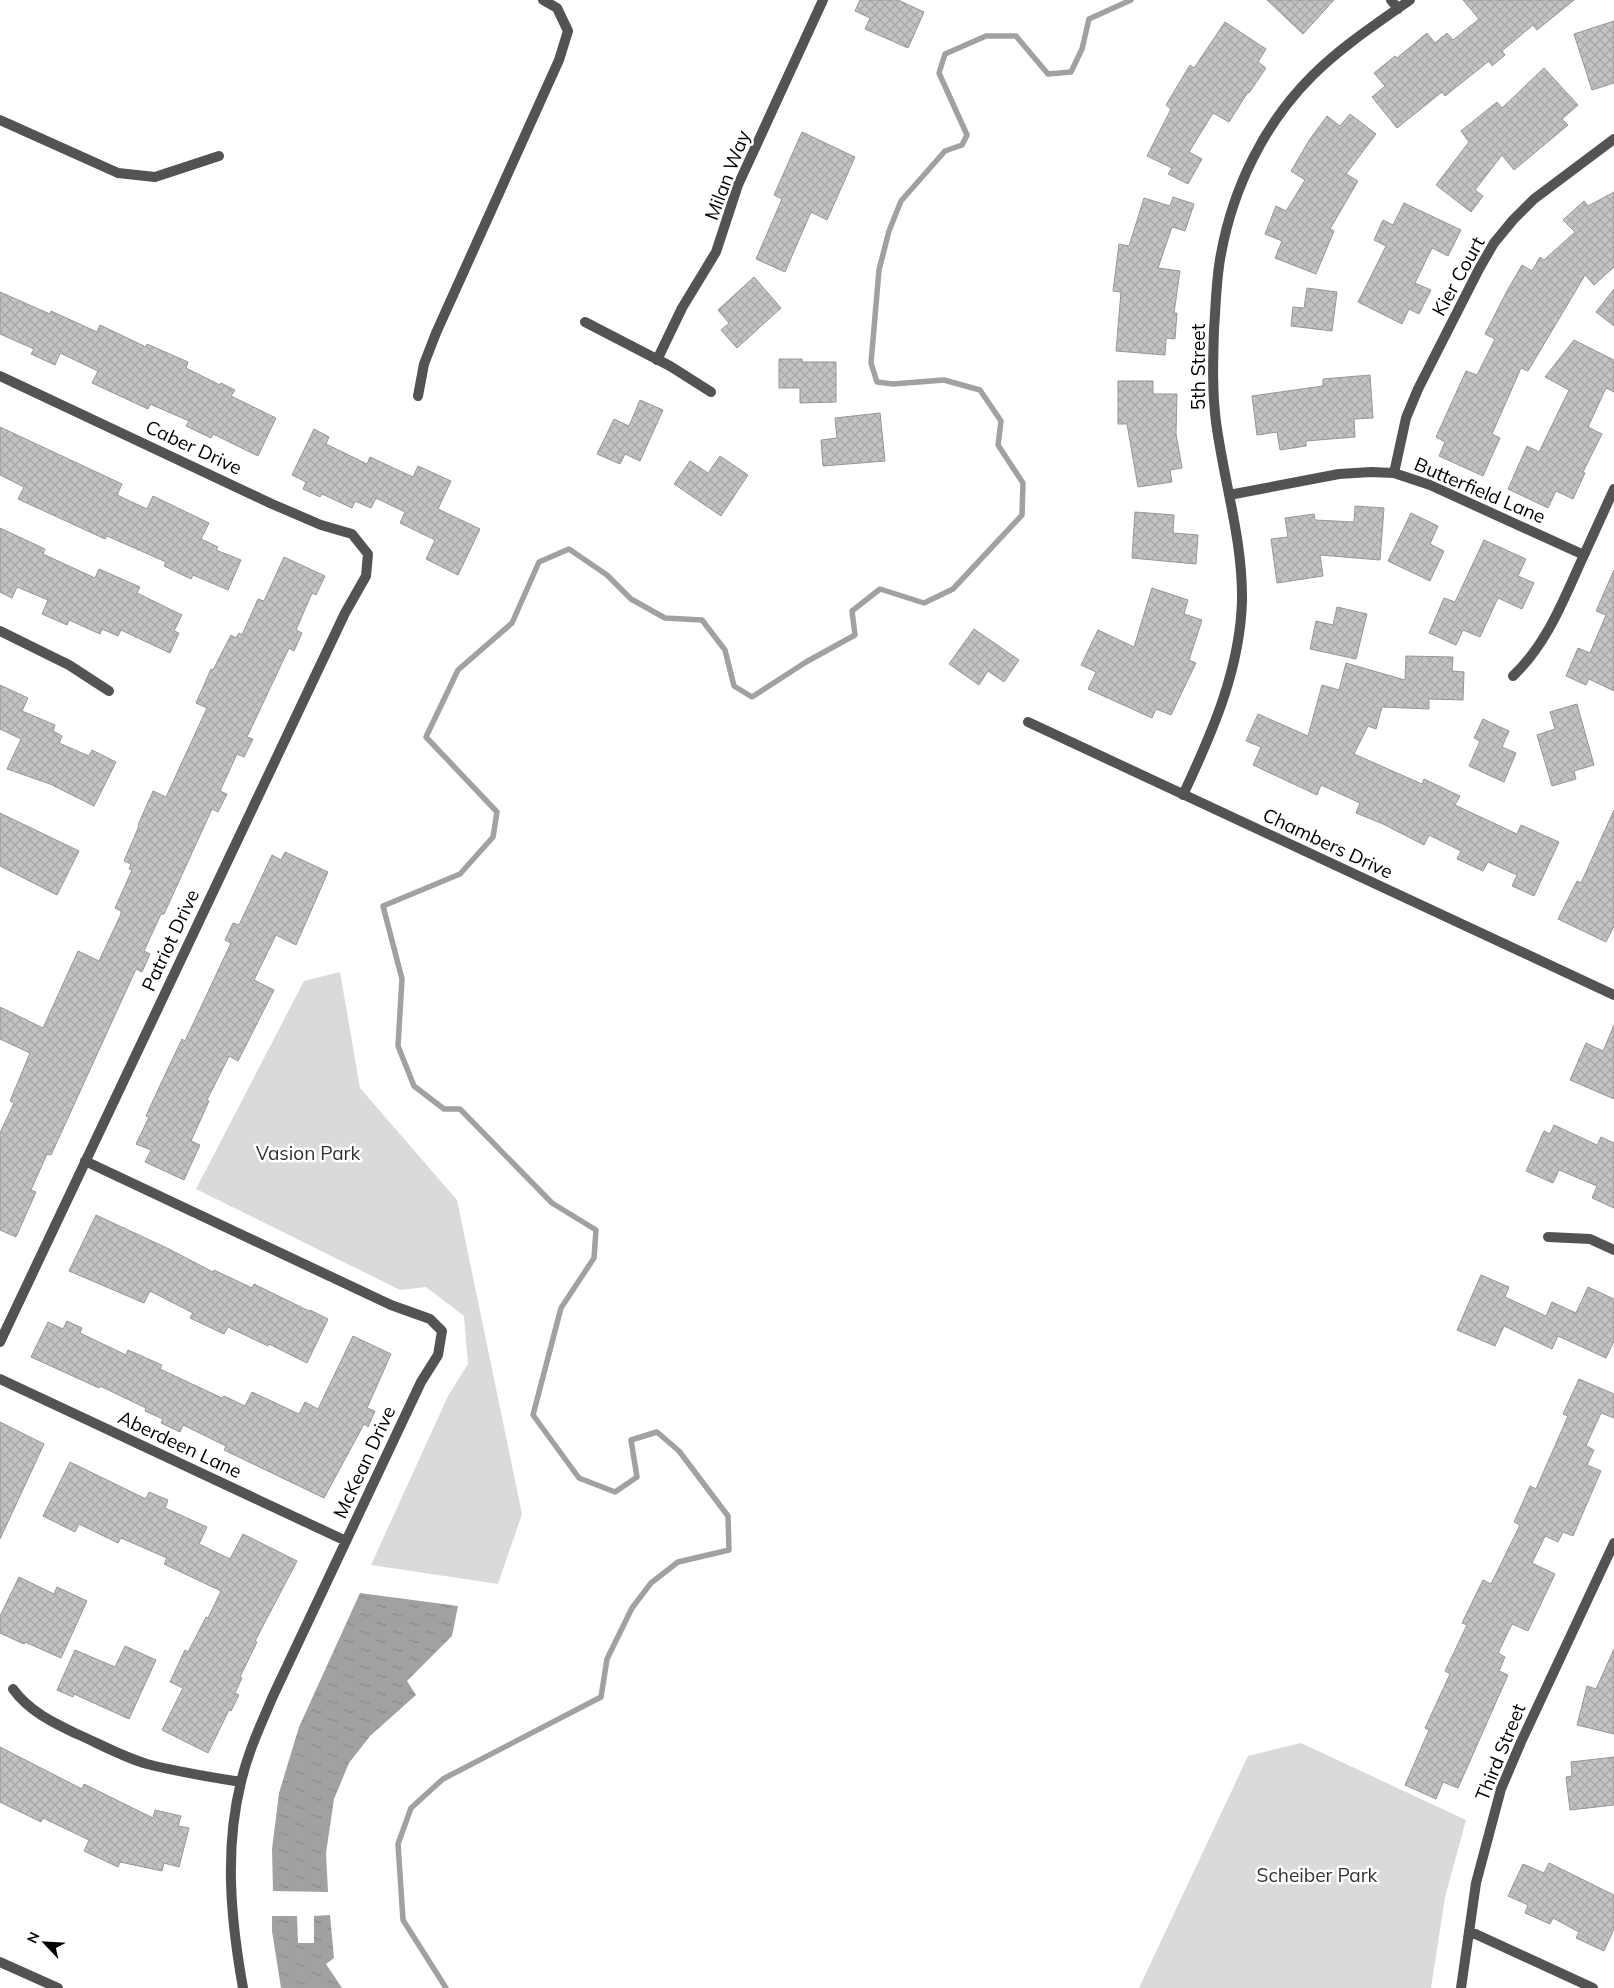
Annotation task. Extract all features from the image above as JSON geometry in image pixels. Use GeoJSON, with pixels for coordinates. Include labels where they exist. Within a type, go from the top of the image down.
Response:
{"type":"FeatureCollection","features":[{"type":"Feature","properties":{"kind":"street"},"geometry":{"type":"LineString","coordinates":[[418,396],[424,364],[436,333],[559,60],[568,31],[557,8],[543,0]]}},
{"type":"Feature","properties":{"kind":"street","name":"Milan Way"},"geometry":{"type":"LineString","coordinates":[[657,360],[682,308],[716,252],[738,185],[823,0]]}},
{"type":"Feature","properties":{"kind":"street","name":"5th Street"},"geometry":{"type":"LineString","coordinates":[[1183,795],[1216,721],[1230,678],[1238,640],[1242,601],[1239,557],[1218,440],[1212,370],[1216,296],[1220,263],[1230,214],[1244,175],[1266,134],[1290,100],[1337,52],[1394,4],[1410,0]]}},
{"type":"Feature","properties":{"kind":"street"},"geometry":{"type":"LineString","coordinates":[[0,120],[118,173],[155,177],[219,156]]}},
{"type":"Feature","properties":{"kind":"street","name":"Kier Court"},"geometry":{"type":"LineString","coordinates":[[1394,474],[1406,418],[1418,389],[1494,243],[1534,199],[1614,139]]}},
{"type":"Feature","properties":{"kind":"street"},"geometry":{"type":"LineString","coordinates":[[585,322],[691,378],[711,392]]}},
{"type":"Feature","properties":{"kind":"street","name":"Caber Drive"},"geometry":{"type":"LineString","coordinates":[[0,376],[272,504],[321,525],[352,534],[368,554]]}},
{"type":"Feature","properties":{"kind":"street","name":"Butterfield Lane"},"geometry":{"type":"LineString","coordinates":[[1228,495],[1339,474],[1371,472],[1394,474],[1430,486],[1584,555]]}},
{"type":"Feature","properties":{"kind":"street"},"geometry":{"type":"LineString","coordinates":[[1513,676],[1528,662],[1540,646],[1614,489]]}},
{"type":"Feature","properties":{"kind":"street","name":"Patriot Drive"},"geometry":{"type":"LineString","coordinates":[[0,1342],[345,612],[366,576],[368,554]]}},
{"type":"Feature","properties":{"kind":"street"},"geometry":{"type":"LineString","coordinates":[[0,631],[69,665],[108,691]]}},
{"type":"Feature","properties":{"kind":"street","name":"Chambers Drive"},"geometry":{"type":"LineString","coordinates":[[1028,722],[1614,995]]}},
{"type":"Feature","properties":{"kind":"street","name":"McKean Drive"},"geometry":{"type":"LineString","coordinates":[[85,1161],[391,1305],[430,1319],[442,1331],[438,1355],[421,1382],[273,1696],[257,1733],[241,1782],[236,1809],[231,1877],[237,1954],[244,1988]]}},
{"type":"Feature","properties":{"kind":"street"},"geometry":{"type":"LineString","coordinates":[[1548,1237],[1590,1239],[1614,1250]]}},
{"type":"Feature","properties":{"kind":"street","name":"Aberdeen Lane"},"geometry":{"type":"LineString","coordinates":[[0,1379],[346,1541]]}},
{"type":"Feature","properties":{"kind":"street","name":"Third Street"},"geometry":{"type":"LineString","coordinates":[[1461,1988],[1476,1883],[1501,1789],[1614,1543]]}},
{"type":"Feature","properties":{"kind":"street"},"geometry":{"type":"LineString","coordinates":[[12,1689],[22,1702],[42,1716],[122,1755],[173,1770],[241,1782]]}},
{"type":"Feature","properties":{"kind":"street"},"geometry":{"type":"LineString","coordinates":[[1469,1932],[1593,1988]]}},
{"type":"Feature","properties":{"kind":"street"},"geometry":{"type":"LineString","coordinates":[[0,1962],[58,1988]]}},
{"type":"Feature","properties":{"kind":"green space","name":"Vasion Park"},"geometry":{"type":"Polygon","coordinates":[[[340,972],[360,1088],[457,1200],[522,1514],[498,1584],[371,1565],[448,1396],[468,1364],[464,1316],[426,1287],[400,1290],[196,1189],[304,981],[340,972]]]}},
{"type":"Feature","properties":{"kind":"green space","name":"Scheiber Park"},"geometry":{"type":"Polygon","coordinates":[[[1301,1743],[1466,1820],[1445,1897],[1431,1988],[1139,1988],[1248,1756],[1301,1743]]]}},
{"type":"Feature","properties":{"kind":"water"},"geometry":{"type":"Polygon","coordinates":[[[360,1593],[458,1606],[452,1636],[407,1681],[416,1695],[370,1736],[349,1763],[334,1799],[326,1853],[328,1892],[273,1891],[272,1849],[279,1793],[299,1727],[360,1593]]]}},
{"type":"Feature","properties":{"kind":"water"},"geometry":{"type":"Polygon","coordinates":[[[330,1915],[334,1958],[326,1964],[342,1988],[281,1988],[272,1931],[272,1916],[297,1916],[298,1943],[314,1943],[314,1916],[330,1915]]]}},
{"type":"Feature","properties":{"kind":"building"},"geometry":{"type":"Polygon","coordinates":[[[860,0],[898,0],[924,12],[908,48],[865,29],[870,18],[855,11],[860,0]]]}},
{"type":"Feature","properties":{"kind":"building"},"geometry":{"type":"Polygon","coordinates":[[[1267,0],[1334,0],[1303,34],[1267,0]]]}},
{"type":"Feature","properties":{"kind":"building"},"geometry":{"type":"Polygon","coordinates":[[[1463,0],[1574,0],[1537,30],[1533,25],[1502,51],[1505,55],[1492,66],[1489,61],[1445,96],[1442,92],[1397,128],[1372,97],[1385,86],[1374,73],[1395,56],[1397,58],[1427,33],[1435,43],[1447,33],[1453,40],[1479,19],[1463,0]]]}},
{"type":"Feature","properties":{"kind":"building"},"geometry":{"type":"Polygon","coordinates":[[[1614,21],[1614,83],[1592,90],[1574,34],[1614,21]]]}},
{"type":"Feature","properties":{"kind":"building"},"geometry":{"type":"Polygon","coordinates":[[[1225,22],[1266,49],[1258,62],[1266,68],[1229,122],[1213,113],[1189,152],[1202,159],[1188,184],[1168,174],[1172,168],[1147,156],[1171,109],[1166,105],[1190,65],[1194,68],[1225,22]]]}},
{"type":"Feature","properties":{"kind":"building"},"geometry":{"type":"Polygon","coordinates":[[[1544,68],[1578,105],[1562,119],[1568,125],[1514,170],[1502,155],[1475,190],[1483,196],[1471,212],[1436,185],[1469,142],[1461,131],[1497,102],[1502,108],[1544,68]]]}},
{"type":"Feature","properties":{"kind":"building"},"geometry":{"type":"Polygon","coordinates":[[[1350,114],[1376,134],[1346,174],[1358,181],[1330,229],[1334,231],[1316,274],[1275,258],[1282,241],[1265,234],[1276,206],[1286,211],[1305,180],[1291,171],[1310,139],[1327,116],[1340,126],[1350,114]]]}},
{"type":"Feature","properties":{"kind":"building"},"geometry":{"type":"Polygon","coordinates":[[[802,132],[855,157],[827,220],[811,212],[785,272],[756,259],[782,199],[774,195],[802,132]]]}},
{"type":"Feature","properties":{"kind":"building"},"geometry":{"type":"Polygon","coordinates":[[[1614,192],[1614,267],[1594,285],[1585,275],[1528,371],[1521,368],[1492,434],[1500,438],[1483,476],[1439,456],[1445,442],[1436,437],[1466,371],[1477,375],[1495,339],[1485,334],[1522,265],[1532,271],[1540,257],[1544,260],[1575,232],[1563,220],[1584,201],[1588,206],[1614,192]]]}},
{"type":"Feature","properties":{"kind":"building"},"geometry":{"type":"Polygon","coordinates":[[[1173,197],[1194,204],[1185,231],[1172,227],[1158,268],[1180,271],[1174,313],[1177,313],[1175,339],[1166,338],[1165,355],[1116,351],[1121,292],[1113,291],[1119,244],[1129,246],[1144,198],[1170,206],[1173,197]]]}},
{"type":"Feature","properties":{"kind":"building"},"geometry":{"type":"Polygon","coordinates":[[[1404,203],[1461,230],[1448,256],[1432,248],[1415,283],[1431,290],[1419,314],[1409,309],[1402,324],[1358,302],[1386,246],[1374,240],[1383,220],[1393,225],[1404,203]]]}},
{"type":"Feature","properties":{"kind":"building"},"geometry":{"type":"Polygon","coordinates":[[[754,277],[781,308],[737,348],[721,330],[729,323],[718,310],[754,277]]]}},
{"type":"Feature","properties":{"kind":"building"},"geometry":{"type":"Polygon","coordinates":[[[1307,288],[1337,292],[1332,331],[1291,326],[1293,307],[1304,308],[1307,288]]]}},
{"type":"Feature","properties":{"kind":"building"},"geometry":{"type":"Polygon","coordinates":[[[1614,289],[1614,326],[1596,312],[1614,289]]]}},
{"type":"Feature","properties":{"kind":"building"},"geometry":{"type":"Polygon","coordinates":[[[0,292],[50,314],[51,311],[97,332],[100,325],[146,347],[147,344],[188,362],[186,368],[220,385],[221,383],[235,390],[231,396],[276,418],[258,456],[213,434],[211,438],[186,426],[189,421],[150,404],[148,409],[92,383],[98,371],[60,353],[55,365],[31,354],[34,349],[0,334],[0,292]]]}},
{"type":"Feature","properties":{"kind":"building"},"geometry":{"type":"Polygon","coordinates":[[[1574,340],[1614,360],[1614,392],[1606,388],[1588,427],[1602,434],[1583,472],[1585,473],[1573,499],[1556,491],[1548,508],[1508,489],[1527,446],[1539,452],[1569,390],[1545,377],[1574,340]]]}},
{"type":"Feature","properties":{"kind":"building"},"geometry":{"type":"Polygon","coordinates":[[[779,359],[802,359],[802,362],[836,362],[836,402],[800,403],[800,388],[779,388],[779,359]]]}},
{"type":"Feature","properties":{"kind":"building"},"geometry":{"type":"Polygon","coordinates":[[[1370,375],[1373,418],[1354,419],[1355,437],[1306,441],[1306,446],[1280,450],[1277,432],[1257,435],[1252,396],[1323,386],[1323,379],[1370,375]]]}},
{"type":"Feature","properties":{"kind":"building"},"geometry":{"type":"Polygon","coordinates":[[[1118,381],[1153,381],[1153,394],[1177,394],[1176,434],[1182,468],[1170,470],[1172,482],[1138,487],[1127,424],[1118,424],[1118,381]]]}},
{"type":"Feature","properties":{"kind":"building"},"geometry":{"type":"Polygon","coordinates":[[[640,400],[663,410],[640,461],[625,454],[620,464],[597,454],[614,419],[629,426],[640,400]]]}},
{"type":"Feature","properties":{"kind":"building"},"geometry":{"type":"Polygon","coordinates":[[[880,413],[885,461],[823,466],[821,440],[837,438],[835,418],[880,413]]]}},
{"type":"Feature","properties":{"kind":"building"},"geometry":{"type":"Polygon","coordinates":[[[0,427],[122,484],[117,495],[147,509],[153,496],[209,523],[201,539],[218,547],[216,550],[241,560],[228,590],[193,575],[191,579],[164,566],[166,562],[107,536],[105,539],[18,499],[24,487],[0,475],[0,427]]]}},
{"type":"Feature","properties":{"kind":"building"},"geometry":{"type":"Polygon","coordinates":[[[314,429],[329,437],[326,444],[367,464],[370,457],[413,477],[418,466],[451,481],[438,509],[480,529],[458,575],[426,559],[435,540],[400,523],[405,512],[376,498],[371,508],[355,501],[352,508],[322,494],[320,497],[303,489],[306,482],[292,475],[314,429]]]}},
{"type":"Feature","properties":{"kind":"building"},"geometry":{"type":"Polygon","coordinates":[[[720,456],[748,475],[721,516],[674,484],[690,461],[708,473],[720,456]]]}},
{"type":"Feature","properties":{"kind":"building"},"geometry":{"type":"Polygon","coordinates":[[[1355,506],[1384,508],[1380,560],[1320,555],[1323,576],[1277,583],[1271,539],[1288,537],[1285,518],[1314,514],[1315,520],[1354,522],[1355,506]]]}},
{"type":"Feature","properties":{"kind":"building"},"geometry":{"type":"Polygon","coordinates":[[[1135,512],[1174,515],[1173,533],[1198,535],[1196,564],[1132,558],[1135,512]]]}},
{"type":"Feature","properties":{"kind":"building"},"geometry":{"type":"Polygon","coordinates":[[[1411,513],[1438,526],[1430,544],[1444,551],[1430,581],[1388,561],[1411,513]]]}},
{"type":"Feature","properties":{"kind":"building"},"geometry":{"type":"Polygon","coordinates":[[[0,528],[45,549],[43,554],[95,578],[99,569],[140,587],[137,593],[182,615],[174,631],[179,633],[170,653],[121,630],[118,636],[102,629],[100,634],[69,620],[67,625],[42,614],[48,600],[17,587],[12,598],[0,592],[0,528]]]}},
{"type":"Feature","properties":{"kind":"building"},"geometry":{"type":"Polygon","coordinates":[[[1484,540],[1526,559],[1518,576],[1534,583],[1522,609],[1498,598],[1480,637],[1463,630],[1456,645],[1429,633],[1444,598],[1455,602],[1484,540]]]}},
{"type":"Feature","properties":{"kind":"building"},"geometry":{"type":"Polygon","coordinates":[[[284,557],[325,576],[316,595],[312,593],[296,630],[302,633],[294,651],[289,648],[247,737],[253,739],[244,757],[237,754],[220,791],[227,794],[218,812],[212,809],[164,914],[161,914],[144,951],[150,954],[142,972],[136,969],[51,1155],[47,1154],[31,1190],[36,1192],[16,1237],[0,1230],[0,1133],[14,1103],[10,1101],[30,1053],[0,1039],[0,1007],[43,1028],[78,951],[99,961],[121,914],[121,911],[115,908],[132,870],[129,869],[131,864],[124,861],[153,791],[166,797],[207,708],[196,703],[211,669],[213,670],[231,635],[236,638],[239,633],[242,635],[258,599],[264,601],[284,557]]]}},
{"type":"Feature","properties":{"kind":"building"},"geometry":{"type":"Polygon","coordinates":[[[1614,570],[1614,691],[1589,679],[1586,685],[1566,676],[1578,648],[1590,653],[1606,615],[1596,611],[1614,570]]]}},
{"type":"Feature","properties":{"kind":"building"},"geometry":{"type":"Polygon","coordinates":[[[1152,588],[1188,600],[1184,614],[1202,620],[1189,660],[1196,663],[1171,715],[1156,709],[1152,718],[1088,689],[1096,672],[1081,665],[1098,630],[1134,647],[1152,588]]]}},
{"type":"Feature","properties":{"kind":"building"},"geometry":{"type":"Polygon","coordinates":[[[1337,607],[1367,614],[1356,659],[1310,649],[1316,621],[1333,625],[1337,607]]]}},
{"type":"Feature","properties":{"kind":"building"},"geometry":{"type":"Polygon","coordinates":[[[974,629],[1019,660],[1004,682],[988,671],[979,685],[949,664],[974,629]]]}},
{"type":"Feature","properties":{"kind":"building"},"geometry":{"type":"Polygon","coordinates":[[[1406,656],[1453,657],[1452,671],[1464,672],[1463,700],[1429,699],[1429,709],[1382,707],[1376,729],[1368,726],[1354,754],[1422,784],[1424,779],[1460,796],[1455,805],[1517,834],[1521,825],[1559,842],[1534,896],[1512,886],[1517,875],[1488,862],[1483,871],[1457,859],[1461,851],[1429,835],[1424,845],[1383,824],[1356,813],[1360,803],[1321,785],[1317,795],[1253,765],[1261,747],[1246,741],[1258,714],[1308,736],[1322,685],[1339,690],[1346,663],[1405,680],[1406,656]]]}},
{"type":"Feature","properties":{"kind":"building"},"geometry":{"type":"Polygon","coordinates":[[[0,685],[28,698],[22,711],[55,725],[53,731],[62,736],[59,743],[89,756],[92,750],[116,762],[94,806],[50,784],[7,769],[21,739],[0,729],[0,685]]]}},
{"type":"Feature","properties":{"kind":"building"},"geometry":{"type":"Polygon","coordinates":[[[1577,704],[1594,765],[1574,771],[1576,779],[1552,786],[1537,735],[1555,729],[1550,712],[1577,704]]]}},
{"type":"Feature","properties":{"kind":"building"},"geometry":{"type":"Polygon","coordinates":[[[1483,719],[1509,731],[1502,747],[1516,753],[1504,782],[1469,766],[1480,741],[1474,738],[1483,719]]]}},
{"type":"Feature","properties":{"kind":"building"},"geometry":{"type":"Polygon","coordinates":[[[1614,810],[1614,926],[1606,942],[1558,919],[1577,881],[1581,883],[1614,810]]]}},
{"type":"Feature","properties":{"kind":"building"},"geometry":{"type":"Polygon","coordinates":[[[0,813],[79,851],[57,895],[0,866],[0,813]]]}},
{"type":"Feature","properties":{"kind":"building"},"geometry":{"type":"Polygon","coordinates":[[[285,852],[328,872],[296,945],[276,935],[254,980],[274,990],[238,1061],[229,1056],[207,1100],[209,1101],[191,1141],[200,1145],[184,1180],[145,1162],[151,1150],[136,1144],[149,1117],[146,1116],[163,1079],[182,1039],[185,1041],[231,943],[225,940],[233,923],[239,925],[272,855],[281,860],[285,852]]]}},
{"type":"Feature","properties":{"kind":"building"},"geometry":{"type":"Polygon","coordinates":[[[1614,1025],[1614,1099],[1570,1080],[1586,1043],[1603,1051],[1614,1025]]]}},
{"type":"Feature","properties":{"kind":"building"},"geometry":{"type":"Polygon","coordinates":[[[1554,1125],[1597,1145],[1601,1137],[1614,1143],[1614,1208],[1592,1198],[1597,1186],[1559,1170],[1553,1183],[1526,1171],[1544,1131],[1550,1134],[1554,1125]]]}},
{"type":"Feature","properties":{"kind":"building"},"geometry":{"type":"Polygon","coordinates":[[[96,1215],[213,1272],[214,1270],[252,1288],[254,1284],[328,1319],[307,1363],[269,1344],[268,1346],[228,1327],[224,1334],[190,1318],[193,1313],[150,1291],[144,1303],[69,1271],[96,1215]]]}},
{"type":"Feature","properties":{"kind":"building"},"geometry":{"type":"Polygon","coordinates":[[[1481,1275],[1509,1287],[1505,1297],[1546,1316],[1552,1302],[1576,1313],[1588,1287],[1614,1299],[1614,1341],[1606,1358],[1558,1336],[1552,1349],[1504,1326],[1495,1346],[1457,1330],[1481,1275]]]}},
{"type":"Feature","properties":{"kind":"building"},"geometry":{"type":"Polygon","coordinates":[[[67,1321],[82,1328],[80,1333],[126,1355],[128,1350],[162,1365],[160,1369],[222,1398],[224,1396],[245,1406],[252,1392],[299,1414],[305,1402],[318,1409],[353,1336],[391,1354],[367,1408],[375,1411],[368,1427],[364,1424],[324,1498],[224,1450],[226,1446],[183,1425],[180,1432],[161,1423],[163,1419],[145,1411],[146,1408],[31,1357],[48,1322],[63,1329],[67,1321]]]}},
{"type":"Feature","properties":{"kind":"building"},"geometry":{"type":"Polygon","coordinates":[[[1579,1379],[1614,1394],[1614,1418],[1601,1413],[1586,1446],[1594,1450],[1587,1465],[1601,1471],[1573,1536],[1563,1532],[1558,1542],[1545,1536],[1532,1563],[1555,1574],[1528,1631],[1512,1624],[1498,1653],[1505,1657],[1499,1671],[1508,1675],[1458,1788],[1443,1782],[1436,1799],[1405,1785],[1429,1730],[1425,1728],[1450,1674],[1445,1671],[1467,1625],[1462,1623],[1483,1580],[1491,1584],[1520,1525],[1514,1522],[1530,1486],[1536,1489],[1568,1416],[1563,1414],[1579,1379]]]}},
{"type":"Feature","properties":{"kind":"building"},"geometry":{"type":"Polygon","coordinates":[[[0,1422],[44,1444],[0,1539],[0,1422]]]}},
{"type":"Feature","properties":{"kind":"building"},"geometry":{"type":"Polygon","coordinates":[[[70,1462],[146,1499],[149,1492],[168,1500],[165,1508],[207,1527],[199,1544],[230,1559],[243,1534],[297,1561],[255,1641],[257,1642],[240,1677],[242,1678],[235,1693],[239,1695],[231,1711],[229,1710],[208,1753],[162,1730],[183,1688],[170,1682],[185,1650],[188,1652],[221,1591],[164,1564],[167,1558],[121,1538],[118,1543],[79,1524],[75,1532],[43,1516],[70,1462]]]}},
{"type":"Feature","properties":{"kind":"building"},"geometry":{"type":"Polygon","coordinates":[[[19,1577],[54,1594],[57,1587],[87,1601],[61,1658],[0,1633],[0,1616],[19,1577]]]}},
{"type":"Feature","properties":{"kind":"building"},"geometry":{"type":"Polygon","coordinates":[[[125,1646],[156,1660],[129,1719],[74,1694],[73,1697],[57,1690],[75,1650],[115,1667],[125,1646]]]}},
{"type":"Feature","properties":{"kind":"building"},"geometry":{"type":"Polygon","coordinates":[[[1614,1649],[1614,1734],[1577,1725],[1587,1686],[1596,1689],[1614,1649]]]}},
{"type":"Feature","properties":{"kind":"building"},"geometry":{"type":"Polygon","coordinates":[[[0,1747],[82,1789],[84,1784],[153,1818],[155,1810],[181,1816],[178,1826],[189,1828],[179,1867],[164,1863],[162,1871],[120,1862],[118,1867],[84,1851],[89,1840],[43,1818],[41,1822],[0,1802],[0,1747]]]}},
{"type":"Feature","properties":{"kind":"building"},"geometry":{"type":"Polygon","coordinates":[[[1614,1757],[1614,1805],[1570,1810],[1566,1777],[1572,1776],[1571,1762],[1614,1757]]]}},
{"type":"Feature","properties":{"kind":"building"},"geometry":{"type":"Polygon","coordinates":[[[1549,1863],[1614,1895],[1614,1929],[1604,1951],[1576,1938],[1579,1932],[1553,1918],[1550,1924],[1525,1913],[1528,1905],[1508,1896],[1523,1864],[1544,1873],[1549,1863]]]}},
{"type":"Feature","properties":{"kind":"waterway"},"geometry":{"type":"LineString","coordinates":[[446,1988],[403,1920],[398,1844],[411,1808],[443,1779],[601,1697],[607,1659],[632,1608],[651,1583],[678,1562],[729,1550],[728,1516],[679,1451],[657,1432],[631,1440],[637,1477],[615,1492],[579,1478],[533,1415],[561,1308],[594,1258],[596,1230],[552,1203],[460,1109],[444,1109],[414,1086],[398,1046],[402,979],[383,906],[460,874],[493,837],[497,812],[426,737],[458,670],[512,623],[539,562],[569,549],[607,575],[631,599],[665,618],[702,620],[725,650],[734,686],[752,697],[806,662],[855,635],[852,611],[880,589],[924,603],[953,589],[1022,515],[1023,483],[998,445],[1001,421],[980,390],[944,380],[893,384],[877,382],[871,363],[879,270],[889,231],[901,201],[945,151],[962,145],[967,135],[939,73],[945,54],[986,36],[1016,36],[1048,74],[1071,72],[1082,49],[1089,19],[1131,0]]}}]}
